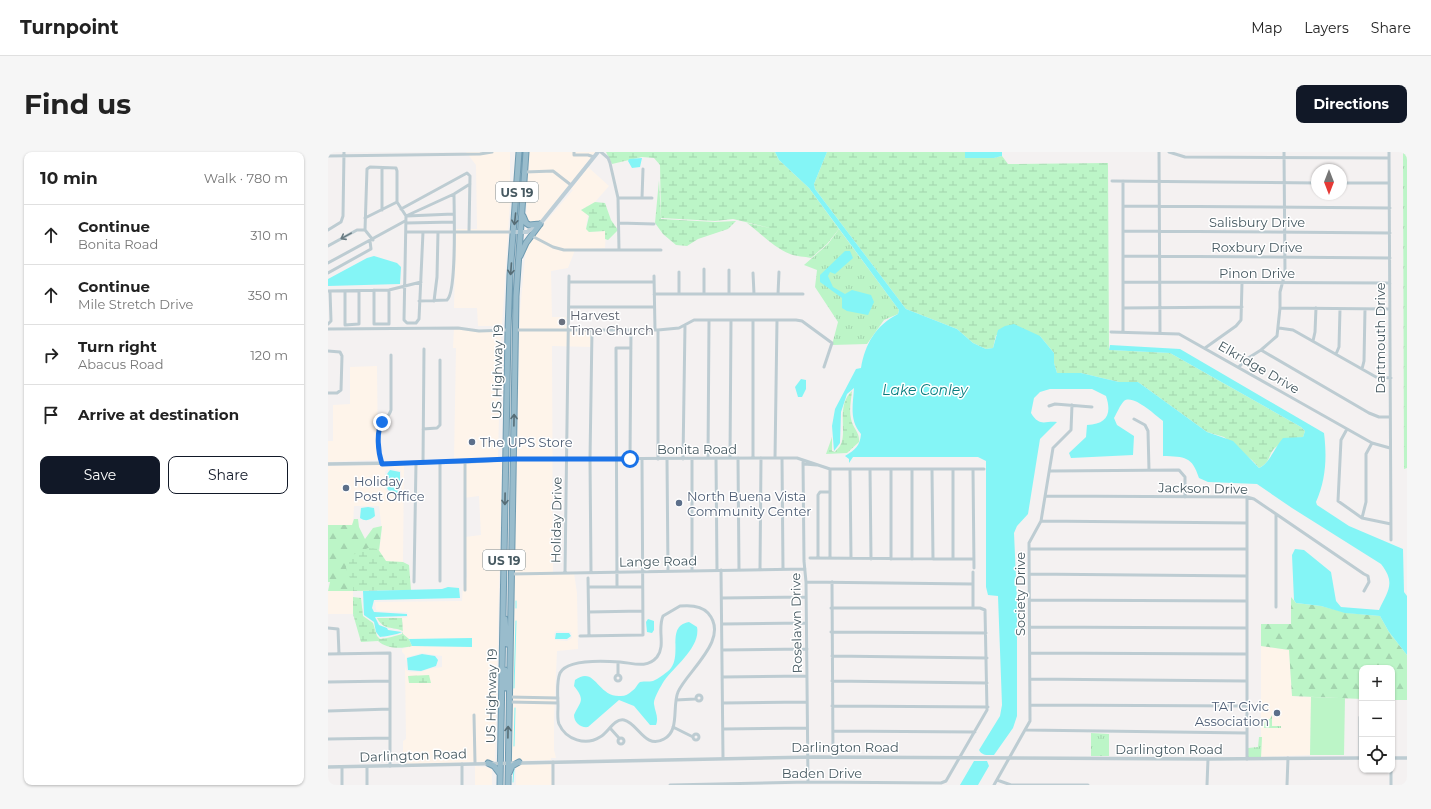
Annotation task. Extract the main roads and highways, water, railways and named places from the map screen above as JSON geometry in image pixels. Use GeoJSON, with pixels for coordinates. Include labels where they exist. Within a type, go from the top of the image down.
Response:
{"type":"FeatureCollection","features":[{"type":"Feature","properties":{"kind":"highway","name":"US Highway 19"},"geometry":{"type":"LineString","coordinates":[[500,785],[508,330],[511,294],[510,275],[519,152]]}},
{"type":"Feature","properties":{"kind":"highway","name":"US Highway 19"},"geometry":{"type":"LineString","coordinates":[[508,785],[516,330],[518,260],[525,181],[525,152]]}},
{"type":"Feature","properties":{"kind":"highway"},"geometry":{"type":"LineString","coordinates":[[525,152],[525,181]]}},
{"type":"Feature","properties":{"kind":"highway"},"geometry":{"type":"LineString","coordinates":[[522,213],[526,223],[529,225],[540,224]]}},
{"type":"Feature","properties":{"kind":"highway"},"geometry":{"type":"LineString","coordinates":[[518,260],[526,243],[540,224]]}},
{"type":"Feature","properties":{"kind":"highway"},"geometry":{"type":"LineString","coordinates":[[511,294],[512,323],[516,330]]}},
{"type":"Feature","properties":{"kind":"highway"},"geometry":{"type":"LineString","coordinates":[[504,576],[507,591],[507,608],[510,613]]}},
{"type":"Feature","properties":{"kind":"highway"},"geometry":{"type":"LineString","coordinates":[[503,616],[506,621],[507,654],[510,658]]}},
{"type":"Feature","properties":{"kind":"highway"},"geometry":{"type":"LineString","coordinates":[[503,660],[506,677],[506,697],[509,700]]}},
{"type":"Feature","properties":{"kind":"highway"},"geometry":{"type":"LineString","coordinates":[[508,776],[511,768],[519,762]]}},
{"type":"Feature","properties":{"kind":"highway"},"geometry":{"type":"LineString","coordinates":[[488,763],[496,767],[500,774]]}},
{"type":"Feature","properties":{"kind":"main road"},"geometry":{"type":"LineString","coordinates":[[514,232],[530,231],[540,224],[600,152]]}},
{"type":"Feature","properties":{"kind":"water","name":"Lake Conley"},"geometry":{"type":"Polygon","coordinates":[[[775,152],[827,152],[814,184],[815,189],[906,309],[957,329],[973,343],[986,349],[993,348],[998,330],[1005,326],[1014,324],[1040,336],[1054,353],[1054,363],[1057,373],[1081,373],[1119,382],[1138,382],[1207,432],[1233,441],[1259,468],[1266,463],[1283,438],[1303,437],[1305,431],[1301,427],[1170,353],[1109,350],[1110,345],[1180,349],[1324,433],[1325,468],[1322,485],[1316,502],[1317,505],[1349,526],[1403,549],[1404,592],[1407,596],[1407,655],[1389,632],[1380,616],[1345,613],[1321,606],[1296,603],[1294,600],[1292,555],[1295,549],[1304,550],[1331,572],[1336,601],[1341,607],[1379,610],[1389,587],[1386,571],[1381,564],[1257,484],[1208,482],[1199,478],[1194,465],[1187,459],[1163,456],[1163,421],[1144,406],[1133,400],[1124,401],[1114,418],[1117,425],[1134,436],[1133,455],[1071,458],[1069,453],[1086,437],[1087,425],[1099,423],[1106,417],[1108,413],[1108,402],[1106,396],[1092,389],[1050,389],[1040,392],[1034,398],[1031,413],[1034,418],[1040,422],[1057,422],[1040,439],[1028,514],[1017,526],[1014,533],[1017,600],[1017,716],[1013,728],[994,755],[985,755],[982,753],[979,750],[1000,716],[1002,705],[998,596],[988,595],[986,587],[986,461],[978,457],[853,457],[849,463],[849,459],[845,456],[852,452],[856,447],[861,434],[857,429],[853,418],[854,388],[847,394],[841,412],[840,443],[834,451],[832,426],[835,409],[856,369],[861,368],[865,351],[873,336],[890,318],[898,314],[899,310],[809,188],[779,160],[775,152]]]}},
{"type":"Feature","properties":{"kind":"water"},"geometry":{"type":"Polygon","coordinates":[[[965,152],[1002,152],[1002,156],[994,158],[965,158],[965,152]]]}},
{"type":"Feature","properties":{"kind":"water"},"geometry":{"type":"Polygon","coordinates":[[[642,158],[640,167],[632,168],[628,161],[629,159],[642,158]]]}},
{"type":"Feature","properties":{"kind":"water"},"geometry":{"type":"Polygon","coordinates":[[[845,251],[850,251],[853,258],[835,274],[830,272],[828,276],[833,287],[845,294],[852,290],[871,295],[874,302],[868,315],[847,311],[842,308],[842,298],[820,282],[820,275],[845,251]]]}},
{"type":"Feature","properties":{"kind":"water"},"geometry":{"type":"Polygon","coordinates":[[[374,256],[397,263],[401,267],[400,284],[328,286],[328,279],[367,258],[374,256]]]}},
{"type":"Feature","properties":{"kind":"water"},"geometry":{"type":"Polygon","coordinates":[[[801,379],[806,380],[806,389],[802,397],[798,397],[795,387],[801,379]]]}},
{"type":"Feature","properties":{"kind":"water"},"geometry":{"type":"Polygon","coordinates":[[[390,470],[400,472],[400,495],[388,490],[385,482],[390,470]]]}},
{"type":"Feature","properties":{"kind":"water"},"geometry":{"type":"Polygon","coordinates":[[[361,508],[374,508],[375,516],[368,520],[360,518],[361,508]]]}},
{"type":"Feature","properties":{"kind":"water"},"geometry":{"type":"Polygon","coordinates":[[[448,587],[459,588],[460,598],[374,600],[372,608],[374,612],[407,614],[407,616],[375,617],[379,625],[387,628],[388,630],[402,632],[400,633],[380,637],[376,632],[374,622],[364,615],[363,591],[442,589],[448,587]]]}},
{"type":"Feature","properties":{"kind":"water"},"geometry":{"type":"Polygon","coordinates":[[[648,619],[654,621],[654,630],[652,633],[647,632],[646,622],[648,619]]]}},
{"type":"Feature","properties":{"kind":"water"},"geometry":{"type":"Polygon","coordinates":[[[689,622],[697,627],[695,642],[686,656],[664,681],[658,692],[654,702],[657,717],[656,725],[650,725],[634,706],[619,700],[588,727],[583,727],[577,723],[574,715],[580,704],[581,698],[574,686],[575,680],[582,676],[588,676],[601,688],[613,695],[627,695],[635,689],[640,682],[653,681],[671,668],[674,662],[676,634],[682,625],[689,622]]]}},
{"type":"Feature","properties":{"kind":"water"},"geometry":{"type":"Polygon","coordinates":[[[556,633],[569,633],[571,636],[567,639],[555,639],[556,633]]]}},
{"type":"Feature","properties":{"kind":"water"},"geometry":{"type":"Polygon","coordinates":[[[472,638],[472,647],[412,646],[409,639],[472,638]]]}},
{"type":"Feature","properties":{"kind":"water"},"geometry":{"type":"Polygon","coordinates":[[[422,654],[435,656],[438,660],[436,666],[421,671],[408,670],[407,658],[422,654]]]}},
{"type":"Feature","properties":{"kind":"water"},"geometry":{"type":"Polygon","coordinates":[[[974,761],[987,761],[989,766],[978,785],[960,785],[974,761]]]}},
{"type":"Feature","properties":{"kind":"waterway"},"geometry":{"type":"LineString","coordinates":[[516,601],[516,608]]}},
{"type":"Feature","properties":{"kind":"waterway"},"geometry":{"type":"LineString","coordinates":[[514,688],[516,621]]}},
{"type":"Feature","properties":{"kind":"waterway"},"geometry":{"type":"LineString","coordinates":[[514,746],[515,708]]}},
{"type":"Feature","properties":{"kind":"waterway"},"geometry":{"type":"LineString","coordinates":[[513,782],[514,768]]}},
{"type":"Feature","properties":{"kind":"place","name":"Harvest Time Church"},"geometry":{"type":"Point","coordinates":[562,322]}},
{"type":"Feature","properties":{"kind":"place","name":"The UPS Store"},"geometry":{"type":"Point","coordinates":[472,442]}},
{"type":"Feature","properties":{"kind":"place","name":"Holiday Post Office"},"geometry":{"type":"Point","coordinates":[346,488]}},
{"type":"Feature","properties":{"kind":"place","name":"North Buena Vista Community Center"},"geometry":{"type":"Point","coordinates":[679,503]}},
{"type":"Feature","properties":{"kind":"place","name":"TAT Civic Association"},"geometry":{"type":"Point","coordinates":[1277,713]}}]}
